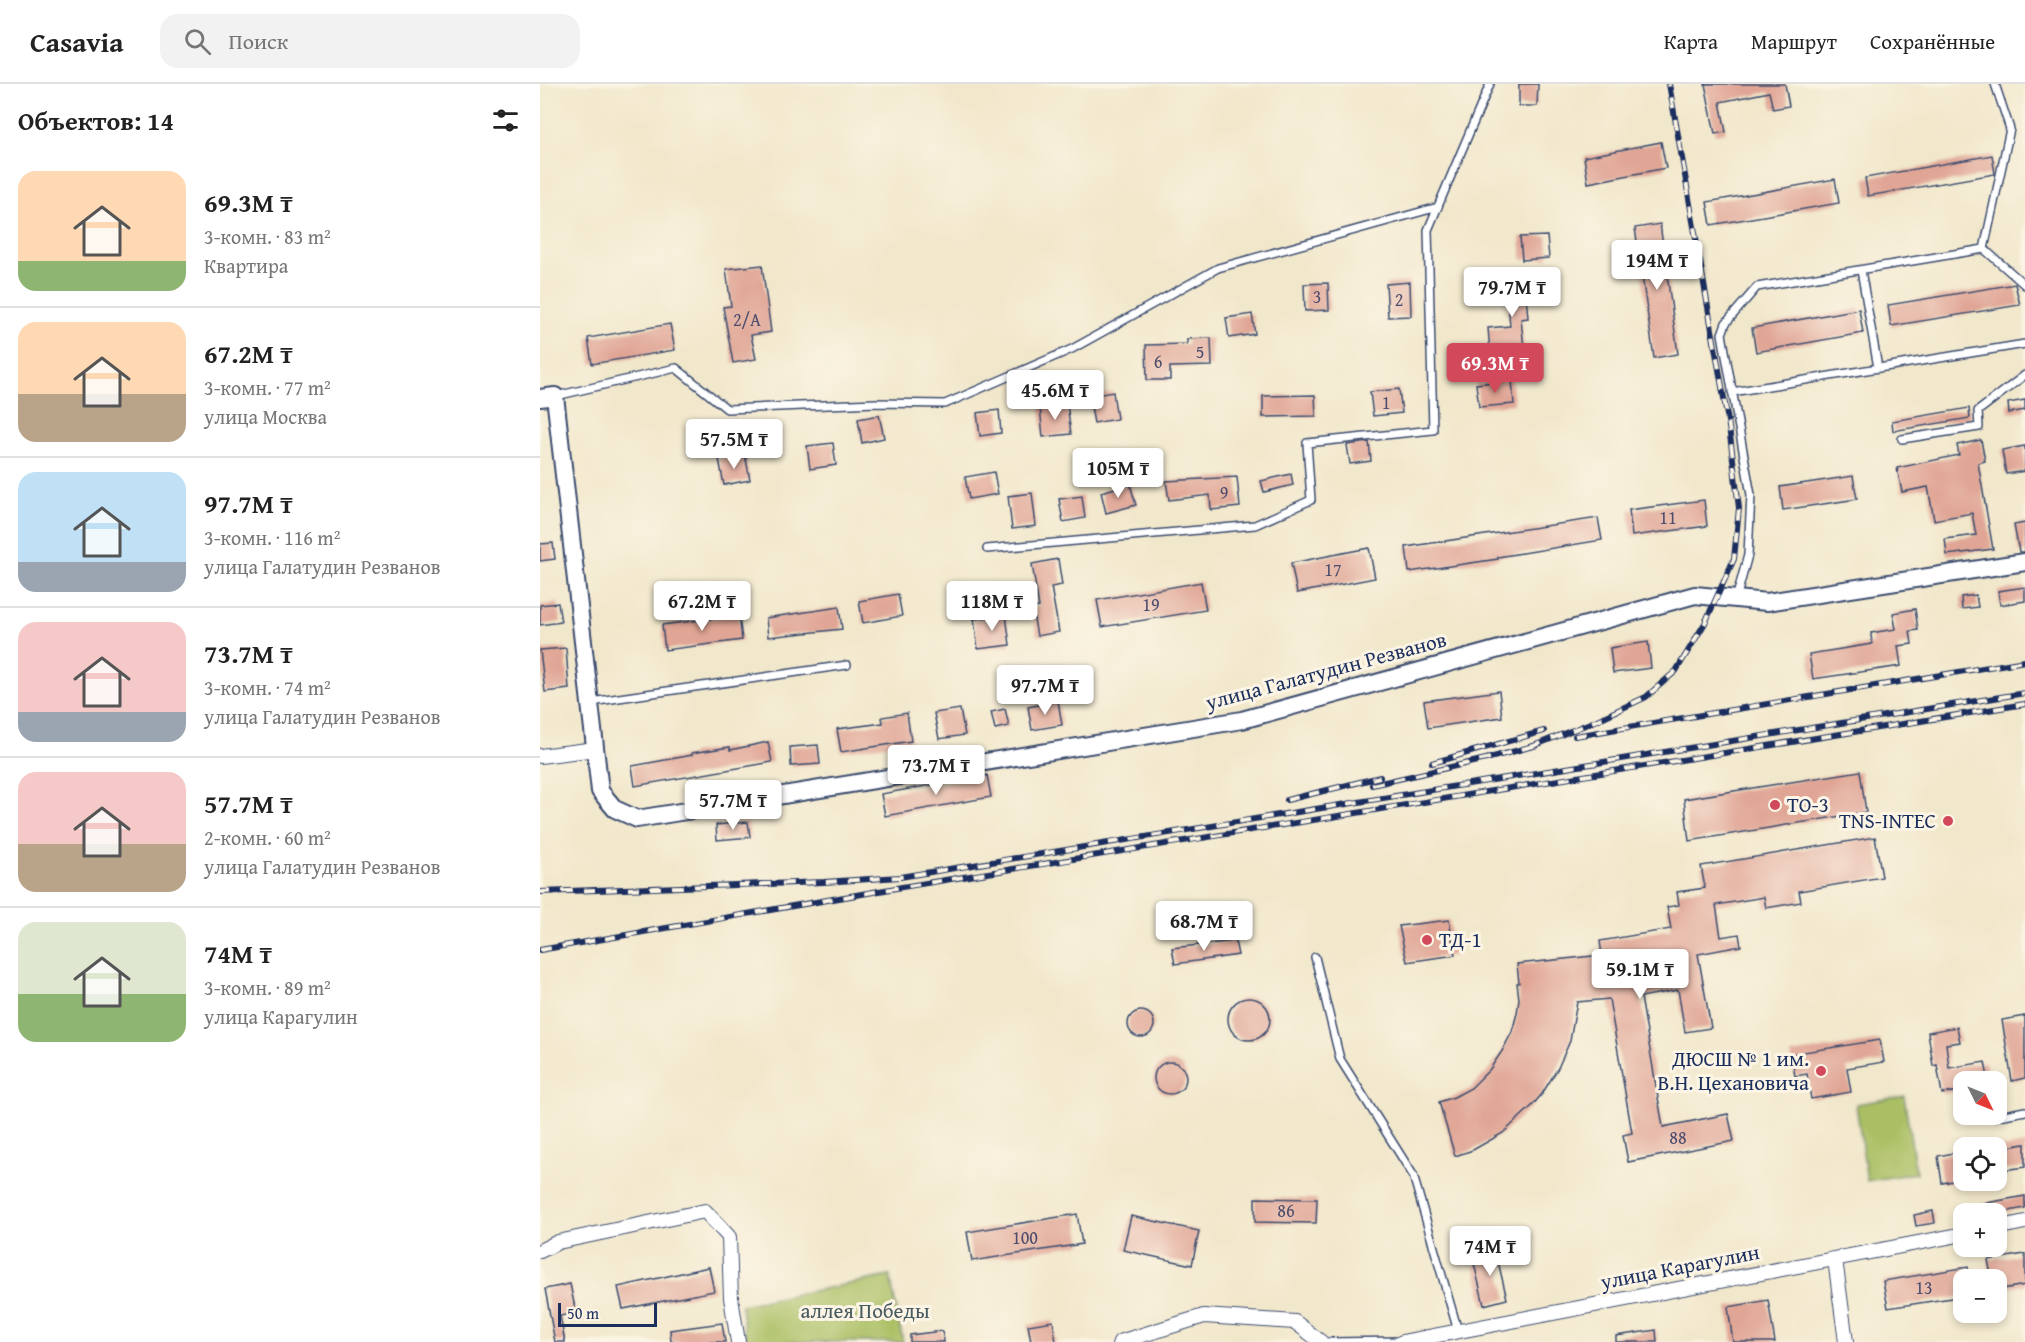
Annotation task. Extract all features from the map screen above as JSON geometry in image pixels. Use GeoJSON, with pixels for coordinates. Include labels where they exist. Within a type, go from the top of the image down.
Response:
{"type":"FeatureCollection","features":[{"type":"Feature","properties":{"kind":"street","name":"улица Галатудин Резванов"},"geometry":{"type":"LineString","coordinates":[[547,397],[591,702],[600,791],[615,809],[637,819],[1242,720],[1695,595],[1767,602],[2025,561]]}},
{"type":"Feature","properties":{"kind":"street"},"geometry":{"type":"LineString","coordinates":[[540,756],[596,749]]}},
{"type":"Feature","properties":{"kind":"street"},"geometry":{"type":"LineString","coordinates":[[540,1251],[558,1242],[705,1212],[729,1237],[731,1298],[738,1342]]}},
{"type":"Feature","properties":{"kind":"street"},"geometry":{"type":"LineString","coordinates":[[2007,1226],[2025,1222]]}},
{"type":"Feature","properties":{"kind":"street","name":"улица Карагулин"},"geometry":{"type":"LineString","coordinates":[[1403,1341],[1953,1236]]}},
{"type":"Feature","properties":{"kind":"street"},"geometry":{"type":"LineString","coordinates":[[1835,1259],[1846,1342]]}},
{"type":"Feature","properties":{"kind":"street"},"geometry":{"type":"LineString","coordinates":[[1120,1342],[1203,1316],[1295,1322],[1321,1342]]}},
{"type":"Feature","properties":{"kind":"lane"},"geometry":{"type":"LineString","coordinates":[[987,549],[1255,525],[1311,500],[1307,443],[1433,430],[1428,230],[1490,84]]}},
{"type":"Feature","properties":{"kind":"lane"},"geometry":{"type":"LineString","coordinates":[[1984,249],[2010,129],[1995,84]]}},
{"type":"Feature","properties":{"kind":"lane"},"geometry":{"type":"LineString","coordinates":[[547,397],[676,368],[727,409],[876,403],[945,404],[1072,349],[1218,268],[1437,207]]}},
{"type":"Feature","properties":{"kind":"lane"},"geometry":{"type":"LineString","coordinates":[[1736,599],[1748,555],[1751,495],[1722,334],[1726,324],[1757,287],[1984,249]]}},
{"type":"Feature","properties":{"kind":"lane"},"geometry":{"type":"LineString","coordinates":[[1984,249],[2025,285]]}},
{"type":"Feature","properties":{"kind":"lane"},"geometry":{"type":"LineString","coordinates":[[1861,270],[1878,368]]}},
{"type":"Feature","properties":{"kind":"lane"},"geometry":{"type":"LineString","coordinates":[[1732,392],[2025,344]]}},
{"type":"Feature","properties":{"kind":"lane"},"geometry":{"type":"LineString","coordinates":[[1902,439],[1979,427],[1978,411],[2025,375]]}},
{"type":"Feature","properties":{"kind":"lane"},"geometry":{"type":"LineString","coordinates":[[591,702],[847,665]]}},
{"type":"Feature","properties":{"kind":"lane"},"geometry":{"type":"LineString","coordinates":[[1315,957],[1340,1059],[1413,1175],[1458,1330]]}},
{"type":"Feature","properties":{"kind":"lane"},"geometry":{"type":"LineString","coordinates":[[2007,1114],[2025,1111]]}},
{"type":"Feature","properties":{"kind":"lane"},"geometry":{"type":"LineString","coordinates":[[1328,1342],[1403,1341]]}},
{"type":"Feature","properties":{"kind":"green space"},"geometry":{"type":"Polygon","coordinates":[[[1904,1096],[1916,1173],[1867,1181],[1856,1104],[1904,1096]]]}},
{"type":"Feature","properties":{"kind":"green space","name":"аллея Победы"},"geometry":{"type":"Polygon","coordinates":[[[890,1276],[903,1342],[746,1342],[741,1305],[890,1276]]]}},
{"type":"Feature","properties":{"kind":"building"},"geometry":{"type":"Polygon","coordinates":[[[1519,84],[1538,84],[1537,106],[1519,106],[1519,84]]]}},
{"type":"Feature","properties":{"kind":"building"},"geometry":{"type":"Polygon","coordinates":[[[1705,84],[1785,84],[1789,106],[1773,109],[1769,92],[1720,102],[1726,132],[1715,134],[1705,84]]]}},
{"type":"Feature","properties":{"kind":"building"},"geometry":{"type":"Polygon","coordinates":[[[1661,142],[1666,168],[1588,183],[1584,157],[1661,142]]]}},
{"type":"Feature","properties":{"kind":"building"},"geometry":{"type":"Polygon","coordinates":[[[1992,155],[1995,174],[1868,196],[1865,178],[1992,155]]]}},
{"type":"Feature","properties":{"kind":"building"},"geometry":{"type":"Polygon","coordinates":[[[1835,179],[1839,203],[1711,225],[1707,202],[1835,179]]]}},
{"type":"Feature","properties":{"kind":"building"},"geometry":{"type":"Polygon","coordinates":[[[1660,224],[1678,354],[1654,358],[1635,228],[1660,224]]]}},
{"type":"Feature","properties":{"kind":"building"},"geometry":{"type":"Polygon","coordinates":[[[1547,236],[1549,258],[1522,260],[1520,237],[1547,236]]]}},
{"type":"Feature","properties":{"kind":"building"},"geometry":{"type":"Polygon","coordinates":[[[762,265],[771,332],[751,335],[756,359],[733,363],[723,307],[731,306],[726,269],[762,265]]]}},
{"type":"Feature","properties":{"kind":"building"},"geometry":{"type":"Polygon","coordinates":[[[1524,275],[1528,318],[1521,319],[1524,348],[1490,351],[1488,328],[1510,326],[1506,277],[1524,275]]]}},
{"type":"Feature","properties":{"kind":"building"},"geometry":{"type":"Polygon","coordinates":[[[1410,282],[1411,316],[1388,317],[1386,284],[1410,282]]]}},
{"type":"Feature","properties":{"kind":"building"},"geometry":{"type":"Polygon","coordinates":[[[1328,283],[1329,310],[1305,311],[1304,284],[1328,283]]]}},
{"type":"Feature","properties":{"kind":"building"},"geometry":{"type":"Polygon","coordinates":[[[2015,284],[2020,305],[1891,326],[1888,305],[2015,284]]]}},
{"type":"Feature","properties":{"kind":"building"},"geometry":{"type":"Polygon","coordinates":[[[1859,309],[1863,333],[1756,352],[1752,328],[1859,309]]]}},
{"type":"Feature","properties":{"kind":"building"},"geometry":{"type":"Polygon","coordinates":[[[1252,314],[1255,334],[1229,338],[1226,318],[1252,314]]]}},
{"type":"Feature","properties":{"kind":"building"},"geometry":{"type":"Polygon","coordinates":[[[670,324],[675,350],[592,364],[588,338],[670,324]]]}},
{"type":"Feature","properties":{"kind":"building"},"geometry":{"type":"Polygon","coordinates":[[[1211,338],[1212,366],[1170,367],[1170,380],[1147,380],[1146,345],[1187,344],[1187,339],[1211,338]]]}},
{"type":"Feature","properties":{"kind":"building"},"geometry":{"type":"Polygon","coordinates":[[[1512,380],[1514,404],[1479,407],[1476,384],[1512,380]]]}},
{"type":"Feature","properties":{"kind":"building"},"geometry":{"type":"Polygon","coordinates":[[[1399,389],[1402,413],[1373,416],[1370,392],[1399,389]]]}},
{"type":"Feature","properties":{"kind":"building"},"geometry":{"type":"Polygon","coordinates":[[[1113,392],[1117,419],[1094,423],[1089,396],[1113,392]]]}},
{"type":"Feature","properties":{"kind":"building"},"geometry":{"type":"Polygon","coordinates":[[[1315,395],[1316,416],[1263,417],[1263,396],[1315,395]]]}},
{"type":"Feature","properties":{"kind":"building"},"geometry":{"type":"Polygon","coordinates":[[[2025,400],[2025,410],[2009,413],[2008,403],[2025,400]]]}},
{"type":"Feature","properties":{"kind":"building"},"geometry":{"type":"Polygon","coordinates":[[[1067,404],[1071,434],[1043,437],[1040,407],[1067,404]]]}},
{"type":"Feature","properties":{"kind":"building"},"geometry":{"type":"Polygon","coordinates":[[[1969,408],[1970,418],[1893,431],[1892,421],[1969,408]]]}},
{"type":"Feature","properties":{"kind":"building"},"geometry":{"type":"Polygon","coordinates":[[[999,410],[1001,433],[980,436],[977,413],[999,410]]]}},
{"type":"Feature","properties":{"kind":"building"},"geometry":{"type":"Polygon","coordinates":[[[879,415],[884,438],[862,443],[858,419],[879,415]]]}},
{"type":"Feature","properties":{"kind":"building"},"geometry":{"type":"Polygon","coordinates":[[[1981,440],[1985,461],[1978,463],[1993,549],[1947,555],[1945,539],[1976,535],[1972,513],[1934,520],[1928,487],[1902,492],[1897,468],[1959,455],[1957,445],[1981,440]]]}},
{"type":"Feature","properties":{"kind":"building"},"geometry":{"type":"Polygon","coordinates":[[[1369,442],[1371,461],[1350,464],[1347,445],[1369,442]]]}},
{"type":"Feature","properties":{"kind":"building"},"geometry":{"type":"Polygon","coordinates":[[[833,443],[836,465],[810,469],[807,446],[833,443]]]}},
{"type":"Feature","properties":{"kind":"building"},"geometry":{"type":"Polygon","coordinates":[[[2025,446],[2025,471],[2006,474],[2002,450],[2025,446]]]}},
{"type":"Feature","properties":{"kind":"building"},"geometry":{"type":"Polygon","coordinates":[[[745,454],[750,480],[724,485],[719,459],[745,454]]]}},
{"type":"Feature","properties":{"kind":"building"},"geometry":{"type":"Polygon","coordinates":[[[994,472],[998,494],[969,499],[965,477],[994,472]]]}},
{"type":"Feature","properties":{"kind":"building"},"geometry":{"type":"Polygon","coordinates":[[[1291,474],[1293,485],[1264,492],[1261,481],[1291,474]]]}},
{"type":"Feature","properties":{"kind":"building"},"geometry":{"type":"Polygon","coordinates":[[[1853,476],[1857,499],[1783,510],[1780,487],[1853,476]]]}},
{"type":"Feature","properties":{"kind":"building"},"geometry":{"type":"Polygon","coordinates":[[[1237,477],[1240,507],[1211,510],[1210,495],[1169,500],[1166,481],[1237,477]]]}},
{"type":"Feature","properties":{"kind":"building"},"geometry":{"type":"Polygon","coordinates":[[[1130,484],[1136,505],[1106,513],[1101,492],[1130,484]]]}},
{"type":"Feature","properties":{"kind":"building"},"geometry":{"type":"Polygon","coordinates":[[[1032,493],[1036,526],[1012,529],[1008,496],[1032,493]]]}},
{"type":"Feature","properties":{"kind":"building"},"geometry":{"type":"Polygon","coordinates":[[[1082,496],[1085,518],[1063,522],[1059,499],[1082,496]]]}},
{"type":"Feature","properties":{"kind":"building"},"geometry":{"type":"Polygon","coordinates":[[[1704,500],[1707,526],[1632,536],[1629,510],[1704,500]]]}},
{"type":"Feature","properties":{"kind":"building"},"geometry":{"type":"Polygon","coordinates":[[[1598,518],[1602,540],[1409,572],[1406,547],[1598,518]]]}},
{"type":"Feature","properties":{"kind":"building"},"geometry":{"type":"Polygon","coordinates":[[[2025,523],[2025,552],[2019,552],[2014,525],[2025,523]]]}},
{"type":"Feature","properties":{"kind":"building"},"geometry":{"type":"Polygon","coordinates":[[[553,543],[555,559],[540,561],[540,544],[553,543]]]}},
{"type":"Feature","properties":{"kind":"building"},"geometry":{"type":"Polygon","coordinates":[[[1369,548],[1375,578],[1297,593],[1291,563],[1369,548]]]}},
{"type":"Feature","properties":{"kind":"building"},"geometry":{"type":"Polygon","coordinates":[[[1058,559],[1062,585],[1051,587],[1059,632],[1037,636],[1032,608],[1039,607],[1032,564],[1058,559]]]}},
{"type":"Feature","properties":{"kind":"building"},"geometry":{"type":"Polygon","coordinates":[[[1201,582],[1206,610],[1102,627],[1097,600],[1201,582]]]}},
{"type":"Feature","properties":{"kind":"building"},"geometry":{"type":"Polygon","coordinates":[[[2025,587],[2025,601],[2000,605],[1998,591],[2025,587]]]}},
{"type":"Feature","properties":{"kind":"building"},"geometry":{"type":"Polygon","coordinates":[[[898,594],[902,616],[863,623],[859,601],[898,594]]]}},
{"type":"Feature","properties":{"kind":"building"},"geometry":{"type":"Polygon","coordinates":[[[1976,595],[1978,607],[1962,609],[1961,597],[1976,595]]]}},
{"type":"Feature","properties":{"kind":"building"},"geometry":{"type":"Polygon","coordinates":[[[558,603],[561,622],[540,625],[540,605],[558,603]]]}},
{"type":"Feature","properties":{"kind":"building"},"geometry":{"type":"Polygon","coordinates":[[[839,607],[842,629],[768,637],[766,618],[839,607]]]}},
{"type":"Feature","properties":{"kind":"building"},"geometry":{"type":"Polygon","coordinates":[[[1915,609],[1918,630],[1910,631],[1912,644],[1898,646],[1901,666],[1813,679],[1809,654],[1872,644],[1871,633],[1896,629],[1893,613],[1915,609]]]}},
{"type":"Feature","properties":{"kind":"building"},"geometry":{"type":"Polygon","coordinates":[[[739,615],[742,640],[665,650],[662,625],[739,615]]]}},
{"type":"Feature","properties":{"kind":"building"},"geometry":{"type":"Polygon","coordinates":[[[1006,615],[1010,645],[978,649],[974,619],[1006,615]]]}},
{"type":"Feature","properties":{"kind":"building"},"geometry":{"type":"Polygon","coordinates":[[[1648,642],[1651,668],[1613,673],[1610,648],[1648,642]]]}},
{"type":"Feature","properties":{"kind":"building"},"geometry":{"type":"Polygon","coordinates":[[[566,648],[569,689],[545,692],[540,650],[566,648]]]}},
{"type":"Feature","properties":{"kind":"building"},"geometry":{"type":"Polygon","coordinates":[[[1499,691],[1502,717],[1428,728],[1424,701],[1499,691]]]}},
{"type":"Feature","properties":{"kind":"building"},"geometry":{"type":"Polygon","coordinates":[[[1058,701],[1062,725],[1032,730],[1028,707],[1058,701]]]}},
{"type":"Feature","properties":{"kind":"building"},"geometry":{"type":"Polygon","coordinates":[[[960,709],[965,735],[939,739],[934,713],[960,709]]]}},
{"type":"Feature","properties":{"kind":"building"},"geometry":{"type":"Polygon","coordinates":[[[1005,709],[1009,726],[995,729],[991,712],[1005,709]]]}},
{"type":"Feature","properties":{"kind":"building"},"geometry":{"type":"Polygon","coordinates":[[[907,713],[911,741],[841,752],[837,729],[883,723],[882,717],[907,713]]]}},
{"type":"Feature","properties":{"kind":"building"},"geometry":{"type":"Polygon","coordinates":[[[768,742],[772,762],[635,786],[632,766],[692,755],[692,753],[730,747],[730,750],[768,742]]]}},
{"type":"Feature","properties":{"kind":"building"},"geometry":{"type":"Polygon","coordinates":[[[818,745],[820,764],[791,766],[790,747],[818,745]]]}},
{"type":"Feature","properties":{"kind":"building","name":"ТО-3"},"geometry":{"type":"Polygon","coordinates":[[[1860,771],[1866,812],[1689,841],[1684,799],[1860,771]]]}},
{"type":"Feature","properties":{"kind":"building"},"geometry":{"type":"Polygon","coordinates":[[[987,775],[991,797],[885,816],[881,794],[987,775]]]}},
{"type":"Feature","properties":{"kind":"building"},"geometry":{"type":"Polygon","coordinates":[[[748,822],[750,837],[717,840],[716,825],[748,822]]]}},
{"type":"Feature","properties":{"kind":"building"},"geometry":{"type":"Polygon","coordinates":[[[1875,837],[1882,877],[1799,891],[1801,902],[1766,908],[1764,897],[1716,905],[1721,937],[1739,934],[1741,946],[1698,954],[1711,1028],[1685,1032],[1678,990],[1641,997],[1663,1127],[1728,1114],[1734,1141],[1628,1162],[1623,1135],[1632,1133],[1609,999],[1577,1002],[1570,1041],[1558,1068],[1542,1094],[1503,1133],[1473,1150],[1455,1156],[1439,1102],[1471,1088],[1490,1069],[1502,1051],[1512,1032],[1517,1013],[1519,999],[1517,983],[1519,983],[1517,964],[1602,955],[1600,941],[1671,929],[1667,907],[1679,905],[1677,892],[1705,888],[1701,866],[1875,837]]]}},
{"type":"Feature","properties":{"kind":"building","name":"ТД-1"},"geometry":{"type":"Polygon","coordinates":[[[1449,920],[1455,955],[1407,962],[1399,926],[1449,920]]]}},
{"type":"Feature","properties":{"kind":"building"},"geometry":{"type":"Polygon","coordinates":[[[1235,941],[1238,955],[1175,964],[1172,948],[1235,941]]]}},
{"type":"Feature","properties":{"kind":"building"},"geometry":{"type":"Polygon","coordinates":[[[1249,998],[1264,1004],[1270,1019],[1264,1034],[1249,1040],[1234,1034],[1228,1019],[1234,1004],[1249,998]]]}},
{"type":"Feature","properties":{"kind":"building"},"geometry":{"type":"Polygon","coordinates":[[[1141,1011],[1150,1015],[1154,1024],[1150,1033],[1141,1037],[1132,1033],[1128,1024],[1132,1015],[1141,1011]]]}},
{"type":"Feature","properties":{"kind":"building"},"geometry":{"type":"Polygon","coordinates":[[[2025,1016],[2025,1078],[2012,1081],[2002,1020],[2025,1016]]]}},
{"type":"Feature","properties":{"kind":"building"},"geometry":{"type":"Polygon","coordinates":[[[1957,1027],[1960,1042],[1946,1044],[1949,1068],[1985,1062],[1987,1071],[1953,1071],[1953,1092],[1942,1094],[1937,1065],[1933,1066],[1928,1032],[1957,1027]]]}},
{"type":"Feature","properties":{"kind":"building","name":"ДЮСШ № 1 им. В.Н. Цехановича"},"geometry":{"type":"Polygon","coordinates":[[[1880,1040],[1884,1062],[1847,1068],[1851,1092],[1811,1099],[1807,1074],[1795,1076],[1791,1054],[1880,1040]]]}},
{"type":"Feature","properties":{"kind":"building"},"geometry":{"type":"Polygon","coordinates":[[[1170,1062],[1181,1067],[1186,1078],[1181,1089],[1170,1094],[1159,1089],[1154,1078],[1159,1067],[1170,1062]]]}},
{"type":"Feature","properties":{"kind":"building"},"geometry":{"type":"Polygon","coordinates":[[[2025,1144],[2025,1167],[2007,1169],[2007,1147],[2025,1144]]]}},
{"type":"Feature","properties":{"kind":"building"},"geometry":{"type":"Polygon","coordinates":[[[1953,1153],[1953,1181],[1942,1183],[1938,1156],[1953,1153]]]}},
{"type":"Feature","properties":{"kind":"building"},"geometry":{"type":"Polygon","coordinates":[[[2025,1196],[2025,1208],[2007,1211],[2007,1203],[1986,1203],[2025,1196]]]}},
{"type":"Feature","properties":{"kind":"building"},"geometry":{"type":"Polygon","coordinates":[[[1255,1198],[1317,1199],[1316,1223],[1255,1222],[1255,1198]]]}},
{"type":"Feature","properties":{"kind":"building"},"geometry":{"type":"Polygon","coordinates":[[[1933,1211],[1935,1223],[1916,1226],[1914,1215],[1933,1211]]]}},
{"type":"Feature","properties":{"kind":"building"},"geometry":{"type":"Polygon","coordinates":[[[1077,1214],[1082,1244],[972,1261],[967,1232],[1077,1214]]]}},
{"type":"Feature","properties":{"kind":"building"},"geometry":{"type":"Polygon","coordinates":[[[1131,1216],[1199,1231],[1192,1265],[1123,1250],[1131,1216]]]}},
{"type":"Feature","properties":{"kind":"building"},"geometry":{"type":"Polygon","coordinates":[[[1495,1249],[1507,1299],[1484,1305],[1472,1255],[1495,1249]]]}},
{"type":"Feature","properties":{"kind":"building"},"geometry":{"type":"Polygon","coordinates":[[[2025,1254],[2025,1285],[2007,1288],[2007,1269],[1990,1269],[1988,1260],[2025,1254]]]}},
{"type":"Feature","properties":{"kind":"building"},"geometry":{"type":"Polygon","coordinates":[[[709,1267],[714,1291],[623,1309],[618,1287],[709,1267]]]}},
{"type":"Feature","properties":{"kind":"building"},"geometry":{"type":"Polygon","coordinates":[[[1953,1269],[1953,1298],[1888,1308],[1883,1281],[1953,1269]]]}},
{"type":"Feature","properties":{"kind":"building"},"geometry":{"type":"Polygon","coordinates":[[[570,1284],[576,1313],[560,1316],[565,1342],[555,1342],[545,1289],[570,1284]]]}},
{"type":"Feature","properties":{"kind":"building"},"geometry":{"type":"Polygon","coordinates":[[[1768,1300],[1775,1342],[1733,1342],[1728,1307],[1768,1300]]]}},
{"type":"Feature","properties":{"kind":"building"},"geometry":{"type":"Polygon","coordinates":[[[1053,1321],[1056,1342],[1031,1342],[1028,1325],[1053,1321]]]}},
{"type":"Feature","properties":{"kind":"building"},"geometry":{"type":"Polygon","coordinates":[[[722,1323],[725,1342],[671,1342],[670,1330],[722,1323]]]}},
{"type":"Feature","properties":{"kind":"building"},"geometry":{"type":"Polygon","coordinates":[[[1656,1330],[1657,1342],[1616,1342],[1616,1336],[1656,1330]]]}},
{"type":"Feature","properties":{"kind":"building"},"geometry":{"type":"Polygon","coordinates":[[[942,1331],[944,1342],[910,1342],[910,1335],[942,1331]]]}},
{"type":"Feature","properties":{"kind":"railway"},"geometry":{"type":"LineString","coordinates":[[1531,747],[1646,697],[1676,671],[1705,623],[1734,559],[1739,508],[1729,427],[1669,84]]}},
{"type":"Feature","properties":{"kind":"railway"},"geometry":{"type":"LineString","coordinates":[[1575,736],[2025,661]]}},
{"type":"Feature","properties":{"kind":"railway"},"geometry":{"type":"LineString","coordinates":[[540,892],[824,882],[900,877],[2025,693]]}},
{"type":"Feature","properties":{"kind":"railway"},"geometry":{"type":"LineString","coordinates":[[540,950],[902,887],[2025,704]]}},
{"type":"Feature","properties":{"kind":"railway"},"geometry":{"type":"LineString","coordinates":[[1432,763],[1544,731]]}},
{"type":"Feature","properties":{"kind":"railway"},"geometry":{"type":"LineString","coordinates":[[1372,785],[1537,745]]}},
{"type":"Feature","properties":{"kind":"railway"},"geometry":{"type":"LineString","coordinates":[[1287,800],[1380,777]]}},
{"type":"Feature","properties":{"kind":"place","name":"ТО-3"},"geometry":{"type":"Point","coordinates":[1775,805]}},
{"type":"Feature","properties":{"kind":"place","name":"TNS-INTEC"},"geometry":{"type":"Point","coordinates":[1948,821]}},
{"type":"Feature","properties":{"kind":"place","name":"ТД-1"},"geometry":{"type":"Point","coordinates":[1427,940]}},
{"type":"Feature","properties":{"kind":"place","name":"ДЮСШ № 1 им. В.Н. Цехановича"},"geometry":{"type":"Point","coordinates":[1821,1071]}}]}
